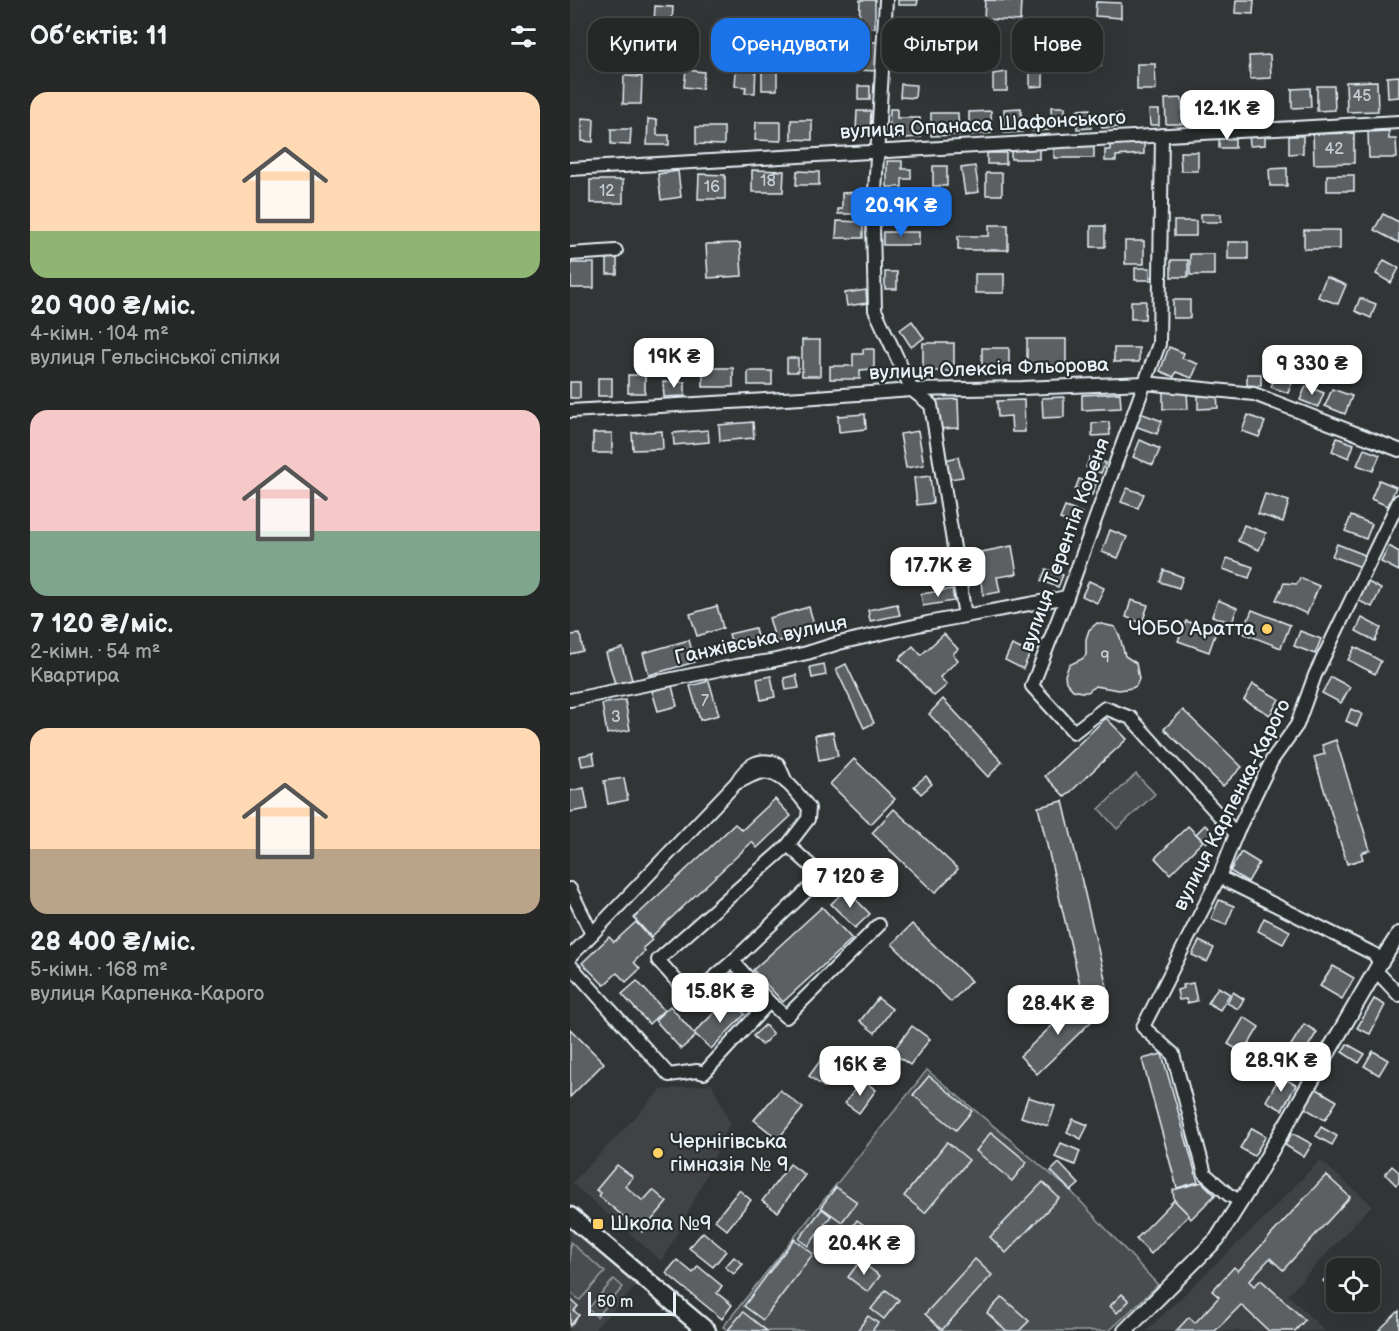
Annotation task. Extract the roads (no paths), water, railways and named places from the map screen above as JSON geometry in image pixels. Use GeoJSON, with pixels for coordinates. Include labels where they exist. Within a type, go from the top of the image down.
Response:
{"type":"FeatureCollection","features":[{"type":"Feature","properties":{"kind":"main road"},"geometry":{"type":"LineString","coordinates":[[570,1215],[707,1331]]}},
{"type":"Feature","properties":{"kind":"street"},"geometry":{"type":"LineString","coordinates":[[886,0],[873,227],[875,310],[912,390],[931,405],[965,616]]}},
{"type":"Feature","properties":{"kind":"street","name":"вулиця Опанаса Шафонського"},"geometry":{"type":"LineString","coordinates":[[570,169],[1399,122]]}},
{"type":"Feature","properties":{"kind":"street","name":"вулиця Терентія Кореня"},"geometry":{"type":"LineString","coordinates":[[1162,135],[1159,344],[1067,597],[1032,686],[1074,732],[1106,708],[1131,718],[1214,807],[1236,834]]}},
{"type":"Feature","properties":{"kind":"street"},"geometry":{"type":"LineString","coordinates":[[570,254],[616,251]]}},
{"type":"Feature","properties":{"kind":"street","name":"вулиця Олексія Фльорова"},"geometry":{"type":"LineString","coordinates":[[570,411],[912,390],[1145,383],[1254,394],[1399,450]]}},
{"type":"Feature","properties":{"kind":"street","name":"вулиця Карпенка-Карого"},"geometry":{"type":"LineString","coordinates":[[1241,1201],[1229,1195],[1205,1174],[1173,1054],[1143,1027],[1219,877],[1236,834],[1272,760],[1297,725],[1315,675],[1399,501]]}},
{"type":"Feature","properties":{"kind":"street","name":"Ганжівська вулиця"},"geometry":{"type":"LineString","coordinates":[[570,700],[711,670],[771,661],[839,643],[1067,597]]}},
{"type":"Feature","properties":{"kind":"street"},"geometry":{"type":"LineString","coordinates":[[570,957],[736,783],[762,772],[772,774],[786,782],[809,808],[808,819],[788,845],[658,960],[691,997],[733,961],[822,876],[788,845]]}},
{"type":"Feature","properties":{"kind":"street"},"geometry":{"type":"LineString","coordinates":[[1219,877],[1374,954],[1381,976],[1399,995]]}},
{"type":"Feature","properties":{"kind":"street"},"geometry":{"type":"LineString","coordinates":[[570,890],[592,934]]}},
{"type":"Feature","properties":{"kind":"street"},"geometry":{"type":"LineString","coordinates":[[733,961],[769,1002],[786,1017],[879,925]]}},
{"type":"Feature","properties":{"kind":"street"},"geometry":{"type":"LineString","coordinates":[[1125,1331],[1217,1239],[1399,933]]}},
{"type":"Feature","properties":{"kind":"street"},"geometry":{"type":"LineString","coordinates":[[570,965],[669,1075],[697,1071],[704,1073],[769,1002]]}},
{"type":"Feature","properties":{"kind":"place","name":"ЧОБО Аратта"},"geometry":{"type":"Point","coordinates":[1267,629]}},
{"type":"Feature","properties":{"kind":"place","name":"Чернігівська гімназія № 9"},"geometry":{"type":"Point","coordinates":[658,1153]}},
{"type":"Feature","properties":{"kind":"place","name":"Школа №9"},"geometry":{"type":"Point","coordinates":[598,1224]}}]}
